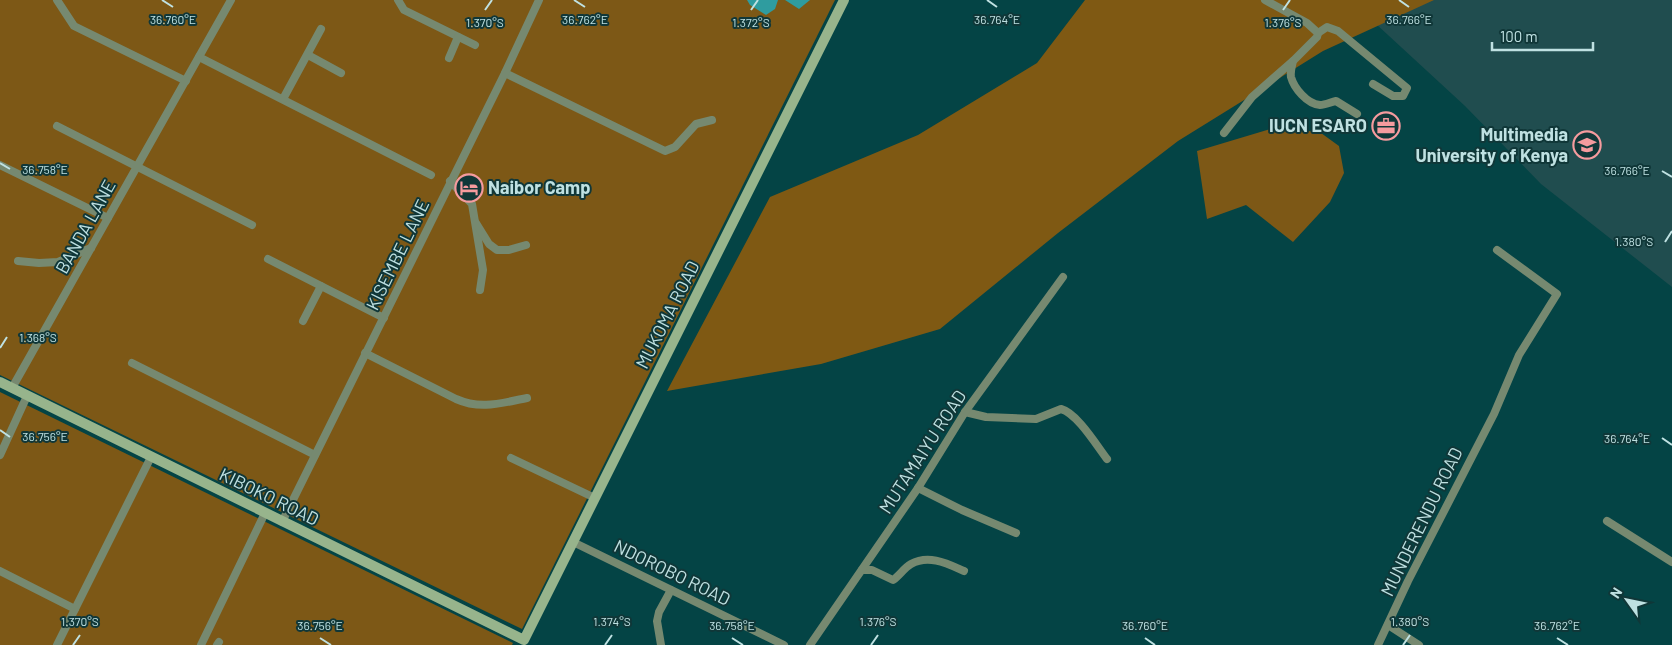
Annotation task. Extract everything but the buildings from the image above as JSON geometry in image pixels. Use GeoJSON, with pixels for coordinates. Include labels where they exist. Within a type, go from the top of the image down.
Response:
{"type":"FeatureCollection","features":[{"type":"Feature","properties":{"kind":"street"},"geometry":{"type":"LineString","coordinates":[[57,0],[74,26],[186,81]]}},
{"type":"Feature","properties":{"kind":"street","name":"BANDA LANE"},"geometry":{"type":"LineString","coordinates":[[12,388],[231,0]]}},
{"type":"Feature","properties":{"kind":"street"},"geometry":{"type":"LineString","coordinates":[[398,0],[404,10],[475,45]]}},
{"type":"Feature","properties":{"kind":"street","name":"KISEMBE LANE"},"geometry":{"type":"LineString","coordinates":[[282,522],[505,73],[539,0]]}},
{"type":"Feature","properties":{"kind":"street","name":"MUKOMA ROAD"},"geometry":{"type":"LineString","coordinates":[[523,642],[844,0]]}},
{"type":"Feature","properties":{"kind":"street"},"geometry":{"type":"LineString","coordinates":[[1265,0],[1307,22],[1318,33]]}},
{"type":"Feature","properties":{"kind":"street"},"geometry":{"type":"LineString","coordinates":[[1224,133],[1252,98],[1293,61],[1317,37],[1318,33],[1327,27],[1338,31],[1407,88],[1403,96],[1393,96],[1373,84]]}},
{"type":"Feature","properties":{"kind":"street"},"geometry":{"type":"LineString","coordinates":[[284,99],[321,29]]}},
{"type":"Feature","properties":{"kind":"street"},"geometry":{"type":"LineString","coordinates":[[449,58],[458,37]]}},
{"type":"Feature","properties":{"kind":"street"},"geometry":{"type":"LineString","coordinates":[[308,55],[341,73]]}},
{"type":"Feature","properties":{"kind":"street"},"geometry":{"type":"LineString","coordinates":[[199,56],[431,175]]}},
{"type":"Feature","properties":{"kind":"street"},"geometry":{"type":"LineString","coordinates":[[1293,61],[1291,77],[1300,92],[1307,99],[1320,105],[1336,101],[1358,114]]}},
{"type":"Feature","properties":{"kind":"street"},"geometry":{"type":"LineString","coordinates":[[505,73],[665,151],[675,147],[696,124],[712,120]]}},
{"type":"Feature","properties":{"kind":"street"},"geometry":{"type":"LineString","coordinates":[[57,126],[252,225]]}},
{"type":"Feature","properties":{"kind":"street"},"geometry":{"type":"LineString","coordinates":[[0,165],[108,218]]}},
{"type":"Feature","properties":{"kind":"street"},"geometry":{"type":"LineString","coordinates":[[450,181],[471,202],[483,270],[480,290]]}},
{"type":"Feature","properties":{"kind":"street"},"geometry":{"type":"LineString","coordinates":[[475,222],[489,244],[497,250],[509,250],[526,245]]}},
{"type":"Feature","properties":{"kind":"street"},"geometry":{"type":"LineString","coordinates":[[18,261],[58,262],[91,248]]}},
{"type":"Feature","properties":{"kind":"street","name":"MUNDERENDU ROAD"},"geometry":{"type":"LineString","coordinates":[[1378,645],[1408,581],[1494,414],[1519,356],[1557,294],[1497,250]]}},
{"type":"Feature","properties":{"kind":"street"},"geometry":{"type":"LineString","coordinates":[[268,259],[384,318]]}},
{"type":"Feature","properties":{"kind":"street","name":"MUTAMAIYU ROAD"},"geometry":{"type":"LineString","coordinates":[[810,645],[918,488],[965,412],[1063,277]]}},
{"type":"Feature","properties":{"kind":"street"},"geometry":{"type":"LineString","coordinates":[[303,321],[321,286]]}},
{"type":"Feature","properties":{"kind":"street"},"geometry":{"type":"LineString","coordinates":[[365,353],[456,399],[472,405],[483,406],[527,398]]}},
{"type":"Feature","properties":{"kind":"street"},"geometry":{"type":"LineString","coordinates":[[132,363],[315,455]]}},
{"type":"Feature","properties":{"kind":"street","name":"KIBOKO ROAD"},"geometry":{"type":"LineString","coordinates":[[0,382],[523,642]]}},
{"type":"Feature","properties":{"kind":"street"},"geometry":{"type":"LineString","coordinates":[[0,455],[27,396]]}},
{"type":"Feature","properties":{"kind":"street"},"geometry":{"type":"LineString","coordinates":[[965,412],[986,417],[1036,419],[1061,409],[1070,414],[1107,459]]}},
{"type":"Feature","properties":{"kind":"street"},"geometry":{"type":"LineString","coordinates":[[57,645],[152,457]]}},
{"type":"Feature","properties":{"kind":"street"},"geometry":{"type":"LineString","coordinates":[[511,458],[595,498]]}},
{"type":"Feature","properties":{"kind":"street"},"geometry":{"type":"LineString","coordinates":[[918,488],[1016,534]]}},
{"type":"Feature","properties":{"kind":"street"},"geometry":{"type":"LineString","coordinates":[[201,645],[265,513]]}},
{"type":"Feature","properties":{"kind":"street"},"geometry":{"type":"LineString","coordinates":[[1607,521],[1672,562]]}},
{"type":"Feature","properties":{"kind":"street","name":"NDOROBO ROAD"},"geometry":{"type":"LineString","coordinates":[[573,542],[784,645]]}},
{"type":"Feature","properties":{"kind":"street"},"geometry":{"type":"LineString","coordinates":[[862,570],[872,570],[893,580],[912,563],[936,560],[964,571]]}},
{"type":"Feature","properties":{"kind":"street"},"geometry":{"type":"LineString","coordinates":[[0,571],[75,608]]}},
{"type":"Feature","properties":{"kind":"street"},"geometry":{"type":"LineString","coordinates":[[661,645],[657,621],[659,612],[671,590]]}},
{"type":"Feature","properties":{"kind":"street"},"geometry":{"type":"LineString","coordinates":[[1388,624],[1419,645]]}},
{"type":"Feature","properties":{"kind":"shaded area"},"geometry":{"type":"Polygon","coordinates":[[[0,0],[835,0],[522,629],[0,375],[0,0]]]}},
{"type":"Feature","properties":{"kind":"shaded area"},"geometry":{"type":"Polygon","coordinates":[[[1085,0],[1434,0],[1323,51],[1178,141],[1058,233],[940,329],[821,364],[667,391],[770,197],[918,135],[1037,63],[1085,0]]]}},
{"type":"Feature","properties":{"kind":"shaded area","name":"Multimedia University of Kenya"},"geometry":{"type":"Polygon","coordinates":[[[1350,0],[1672,0],[1672,287],[1541,184],[1465,106],[1350,0]]]}},
{"type":"Feature","properties":{"kind":"shaded area"},"geometry":{"type":"Polygon","coordinates":[[[1280,126],[1321,133],[1339,146],[1344,173],[1330,202],[1293,242],[1246,205],[1207,219],[1197,151],[1280,126]]]}},
{"type":"Feature","properties":{"kind":"shaded area"},"geometry":{"type":"Polygon","coordinates":[[[0,392],[513,643],[512,645],[0,645],[0,392]]]}},
{"type":"Feature","properties":{"kind":"water"},"geometry":{"type":"Polygon","coordinates":[[[747,0],[778,0],[775,9],[766,15],[750,5],[747,0]]]}},
{"type":"Feature","properties":{"kind":"water"},"geometry":{"type":"Polygon","coordinates":[[[785,0],[810,0],[799,9],[785,0]]]}},
{"type":"Feature","properties":{"kind":"place","name":"IUCN ESARO"},"geometry":{"type":"Point","coordinates":[1386,126]}},
{"type":"Feature","properties":{"kind":"place","name":"Multimedia University of Kenya"},"geometry":{"type":"Point","coordinates":[1587,145]}},
{"type":"Feature","properties":{"kind":"place","name":"Naibor Camp"},"geometry":{"type":"Point","coordinates":[469,188]}}]}
